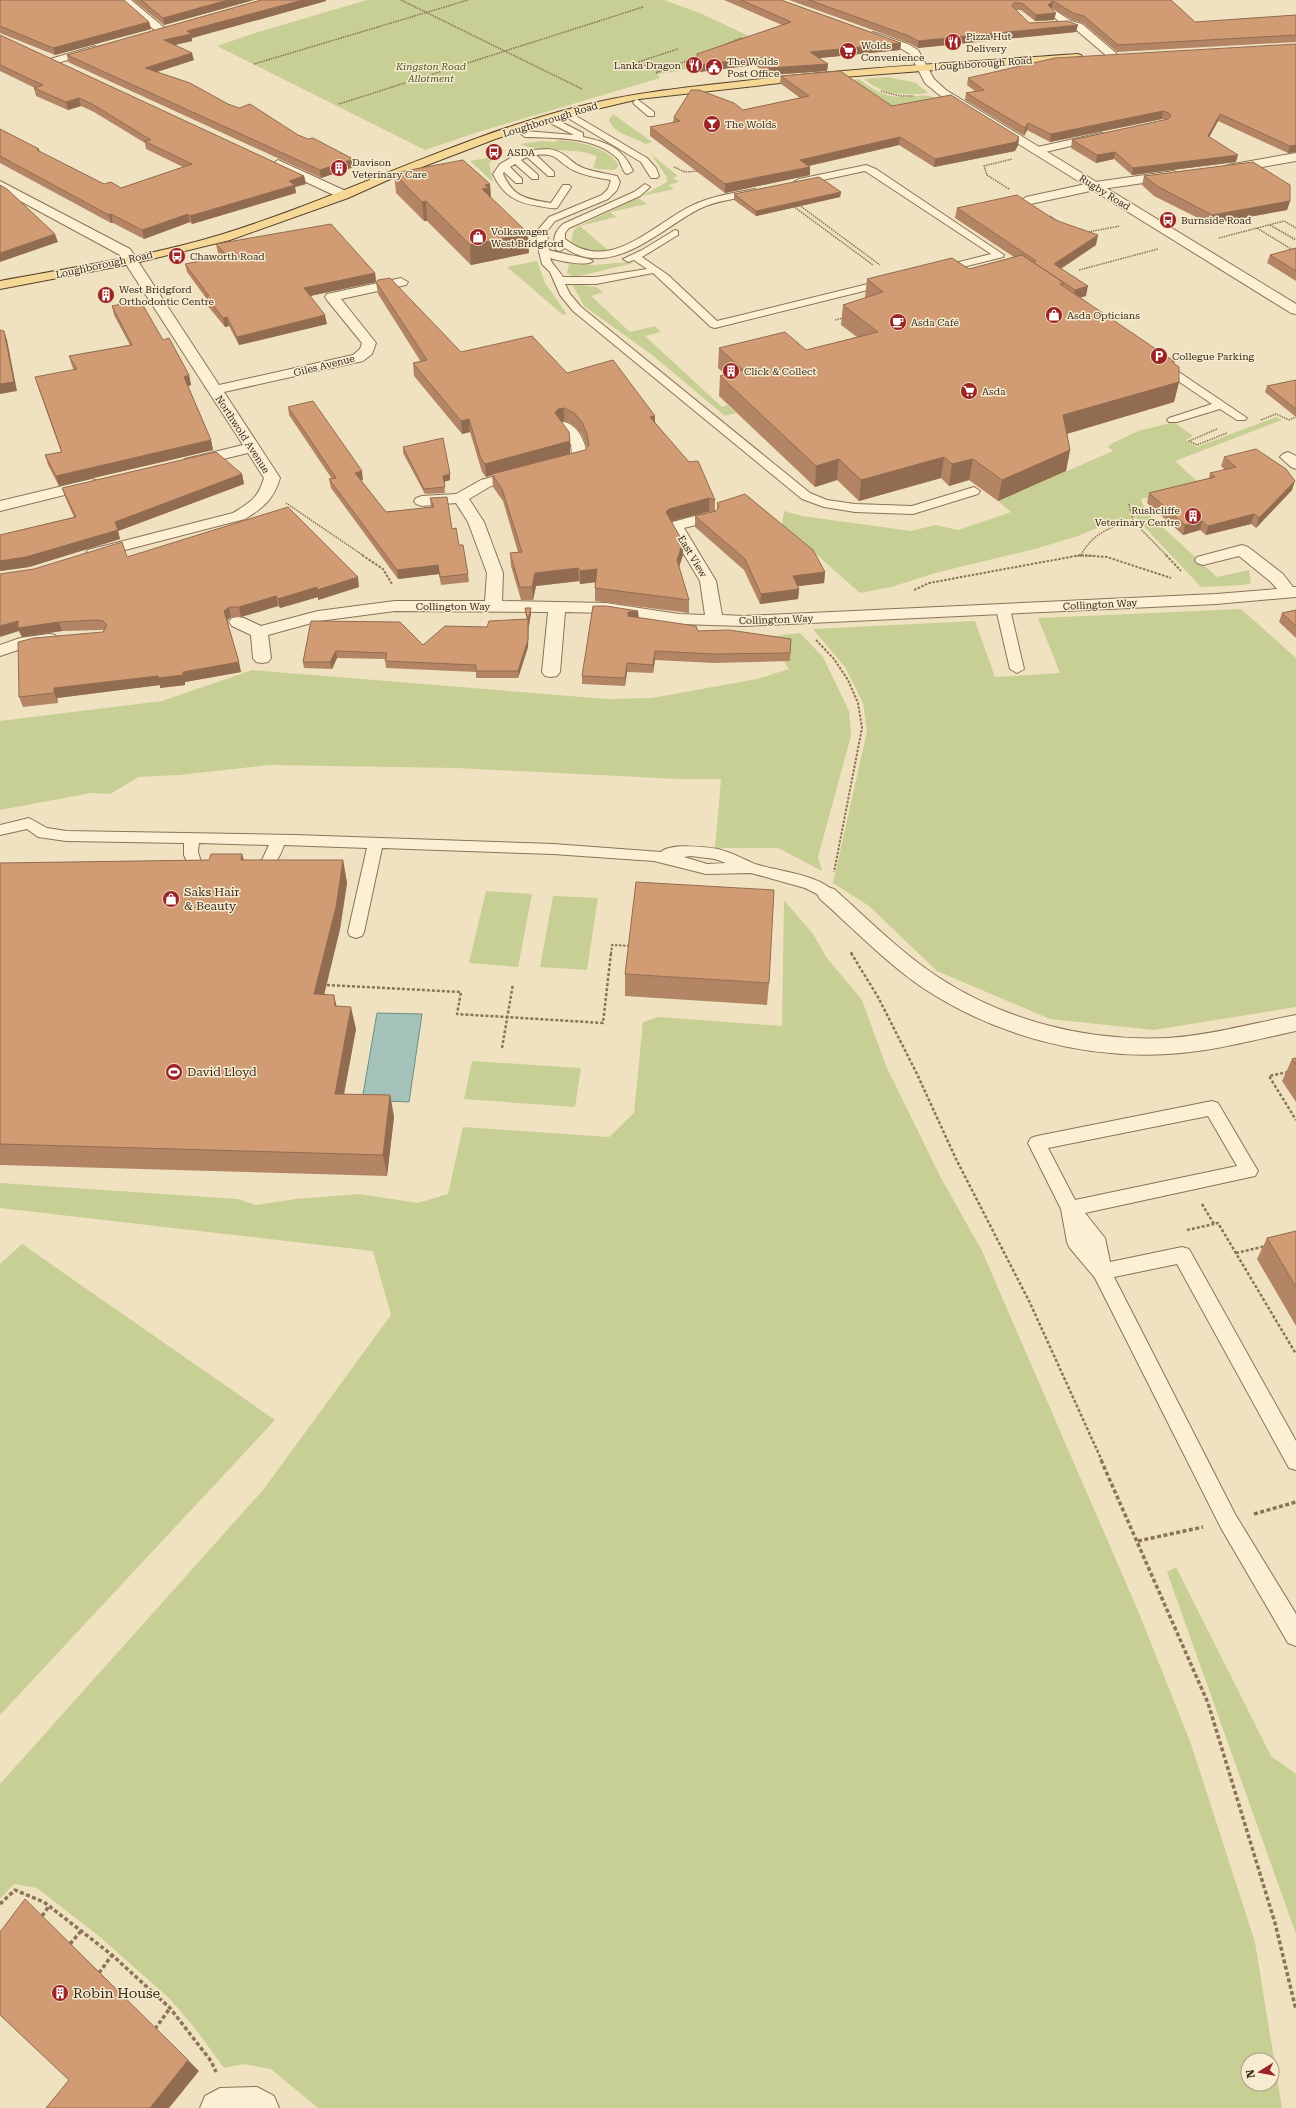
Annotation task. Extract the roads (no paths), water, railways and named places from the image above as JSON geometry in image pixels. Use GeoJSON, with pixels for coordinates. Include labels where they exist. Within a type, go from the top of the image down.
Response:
{"type":"FeatureCollection","features":[{"type":"Feature","properties":{"kind":"main road"},"geometry":{"type":"LineString","coordinates":[[1099,56],[1116,55]]}},
{"type":"Feature","properties":{"kind":"main road","name":"Loughborough Road"},"geometry":{"type":"LineString","coordinates":[[0,285],[131,260],[226,237],[344,195],[427,160],[639,96],[767,80],[922,67],[1086,57]]}},
{"type":"Feature","properties":{"kind":"main road","name":"Loughborough Road"},"geometry":{"type":"LineString","coordinates":[[571,116],[593,116],[671,92]]}},
{"type":"Feature","properties":{"kind":"main road","name":"Loughborough Road"},"geometry":{"type":"LineString","coordinates":[[344,195],[370,188],[460,155],[525,134],[554,121]]}},
{"type":"Feature","properties":{"kind":"street"},"geometry":{"type":"LineString","coordinates":[[125,0],[165,30],[147,35]]}},
{"type":"Feature","properties":{"kind":"street"},"geometry":{"type":"LineString","coordinates":[[1053,12],[1067,23],[1083,30],[1116,55]]}},
{"type":"Feature","properties":{"kind":"street"},"geometry":{"type":"LineString","coordinates":[[1053,25],[1067,23]]}},
{"type":"Feature","properties":{"kind":"street","name":"Rugby Road"},"geometry":{"type":"LineString","coordinates":[[863,31],[904,46],[914,52],[929,81],[942,92],[1188,244],[1295,308]]}},
{"type":"Feature","properties":{"kind":"street"},"geometry":{"type":"LineString","coordinates":[[71,69],[50,59],[104,47]]}},
{"type":"Feature","properties":{"kind":"street"},"geometry":{"type":"LineString","coordinates":[[1037,150],[1111,134]]}},
{"type":"Feature","properties":{"kind":"street"},"geometry":{"type":"LineString","coordinates":[[1213,171],[1296,157]]}},
{"type":"Feature","properties":{"kind":"street"},"geometry":{"type":"LineString","coordinates":[[266,159],[344,195]]}},
{"type":"Feature","properties":{"kind":"street"},"geometry":{"type":"LineString","coordinates":[[1026,201],[1094,186],[1190,173]]}},
{"type":"Feature","properties":{"kind":"street"},"geometry":{"type":"LineString","coordinates":[[0,185],[125,252],[131,260]]}},
{"type":"Feature","properties":{"kind":"street","name":"Northwold Avenue"},"geometry":{"type":"LineString","coordinates":[[81,557],[132,542],[239,516],[257,505],[268,492],[272,478],[131,260]]}},
{"type":"Feature","properties":{"kind":"street","name":"Giles Avenue"},"geometry":{"type":"LineString","coordinates":[[215,390],[358,358],[367,351],[369,343],[332,297],[401,282]]}},
{"type":"Feature","properties":{"kind":"street"},"geometry":{"type":"LineString","coordinates":[[422,501],[460,498],[486,483],[580,458],[578,443],[564,426]]}},
{"type":"Feature","properties":{"kind":"street"},"geometry":{"type":"LineString","coordinates":[[176,465],[252,447]]}},
{"type":"Feature","properties":{"kind":"street"},"geometry":{"type":"LineString","coordinates":[[0,506],[107,481]]}},
{"type":"Feature","properties":{"kind":"street"},"geometry":{"type":"LineString","coordinates":[[460,498],[476,522],[495,573],[493,606]]}},
{"type":"Feature","properties":{"kind":"street","name":"East View"},"geometry":{"type":"LineString","coordinates":[[709,517],[676,526],[708,581],[714,620]]}},
{"type":"Feature","properties":{"kind":"street"},"geometry":{"type":"LineString","coordinates":[[1203,560],[1242,550],[1292,592]]}},
{"type":"Feature","properties":{"kind":"street","name":"Collington Way"},"geometry":{"type":"LineString","coordinates":[[259,632],[318,616],[395,606],[606,608],[679,618],[714,620],[795,618],[1216,599],[1292,592]]}},
{"type":"Feature","properties":{"kind":"street"},"geometry":{"type":"LineString","coordinates":[[551,672],[557,607]]}},
{"type":"Feature","properties":{"kind":"street"},"geometry":{"type":"LineString","coordinates":[[238,622],[259,632],[262,658]]}},
{"type":"Feature","properties":{"kind":"street"},"geometry":{"type":"LineString","coordinates":[[0,651],[20,643],[64,637]]}},
{"type":"Feature","properties":{"kind":"street"},"geometry":{"type":"LineString","coordinates":[[826,894],[871,936],[930,982],[959,1000],[1004,1020],[1052,1035],[1101,1044],[1168,1046],[1296,1023]]}},
{"type":"Feature","properties":{"kind":"street"},"geometry":{"type":"LineString","coordinates":[[218,2094],[220,2105],[257,2104],[262,2108]]}},
{"type":"Feature","properties":{"kind":"lane"},"geometry":{"type":"LineString","coordinates":[[638,102],[651,114]]}},
{"type":"Feature","properties":{"kind":"lane"},"geometry":{"type":"LineString","coordinates":[[557,276],[562,265],[559,239],[560,232],[566,226],[637,194],[654,182],[652,168],[644,160],[571,116]]}},
{"type":"Feature","properties":{"kind":"lane"},"geometry":{"type":"LineString","coordinates":[[593,116],[595,130]]}},
{"type":"Feature","properties":{"kind":"lane"},"geometry":{"type":"LineString","coordinates":[[554,121],[622,158],[636,171],[654,176]]}},
{"type":"Feature","properties":{"kind":"lane"},"geometry":{"type":"LineString","coordinates":[[525,134],[563,136],[598,144]]}},
{"type":"Feature","properties":{"kind":"lane"},"geometry":{"type":"LineString","coordinates":[[557,153],[577,169],[588,168],[631,188],[645,187]]}},
{"type":"Feature","properties":{"kind":"lane"},"geometry":{"type":"LineString","coordinates":[[554,206],[516,199],[502,184],[498,174],[503,166],[515,159],[530,155],[557,153],[574,156]]}},
{"type":"Feature","properties":{"kind":"lane"},"geometry":{"type":"LineString","coordinates":[[530,155],[551,174]]}},
{"type":"Feature","properties":{"kind":"lane"},"geometry":{"type":"LineString","coordinates":[[515,159],[535,177]]}},
{"type":"Feature","properties":{"kind":"lane"},"geometry":{"type":"LineString","coordinates":[[503,166],[519,181]]}},
{"type":"Feature","properties":{"kind":"lane"},"geometry":{"type":"LineString","coordinates":[[791,184],[866,168],[873,171],[1002,257],[930,272]]}},
{"type":"Feature","properties":{"kind":"lane"},"geometry":{"type":"LineString","coordinates":[[636,171],[616,175],[612,190],[605,197],[552,219],[542,231],[547,264],[557,276],[565,295],[577,309],[806,496],[824,503],[855,508],[913,510],[974,491]]}},
{"type":"Feature","properties":{"kind":"lane"},"geometry":{"type":"LineString","coordinates":[[554,206],[566,187]]}},
{"type":"Feature","properties":{"kind":"lane"},"geometry":{"type":"LineString","coordinates":[[559,239],[576,251],[593,255],[617,254],[711,200],[773,188]]}},
{"type":"Feature","properties":{"kind":"lane"},"geometry":{"type":"LineString","coordinates":[[550,190],[554,206]]}},
{"type":"Feature","properties":{"kind":"lane"},"geometry":{"type":"LineString","coordinates":[[534,194],[567,212],[579,214],[597,207],[608,207]]}},
{"type":"Feature","properties":{"kind":"lane"},"geometry":{"type":"LineString","coordinates":[[701,216],[714,207],[747,194]]}},
{"type":"Feature","properties":{"kind":"lane"},"geometry":{"type":"LineString","coordinates":[[673,221],[685,219],[700,209],[714,207]]}},
{"type":"Feature","properties":{"kind":"lane"},"geometry":{"type":"LineString","coordinates":[[544,252],[561,258],[596,262],[635,256],[646,252],[685,227],[678,223],[656,238],[646,237]]}},
{"type":"Feature","properties":{"kind":"lane"},"geometry":{"type":"LineString","coordinates":[[635,256],[651,267],[715,325],[896,280]]}},
{"type":"Feature","properties":{"kind":"lane"},"geometry":{"type":"LineString","coordinates":[[557,276],[586,282],[604,281],[651,267]]}},
{"type":"Feature","properties":{"kind":"lane"},"geometry":{"type":"LineString","coordinates":[[1150,357],[1242,418]]}},
{"type":"Feature","properties":{"kind":"lane"},"geometry":{"type":"LineString","coordinates":[[1173,420],[1221,405]]}},
{"type":"Feature","properties":{"kind":"lane"},"geometry":{"type":"LineString","coordinates":[[1003,609],[1017,669]]}},
{"type":"Feature","properties":{"kind":"lane"},"geometry":{"type":"LineString","coordinates":[[0,830],[29,823],[43,833],[66,836],[278,840],[553,849],[654,856],[688,863],[706,869],[752,868],[810,884],[826,894]]}},
{"type":"Feature","properties":{"kind":"lane"},"geometry":{"type":"LineString","coordinates":[[193,838],[190,849],[191,858],[196,866],[205,869],[257,869],[265,866],[272,860],[278,840]]}},
{"type":"Feature","properties":{"kind":"lane"},"geometry":{"type":"LineString","coordinates":[[356,932],[376,843]]}},
{"type":"Feature","properties":{"kind":"lane"},"geometry":{"type":"LineString","coordinates":[[1070,1209],[1249,1171],[1212,1108],[1037,1143],[1070,1209],[1076,1242],[1102,1272],[1221,1508],[1296,1635]]}},
{"type":"Feature","properties":{"kind":"lane"},"geometry":{"type":"LineString","coordinates":[[1102,1272],[1182,1255],[1296,1460]]}},
{"type":"Feature","properties":{"kind":"water"},"geometry":{"type":"Polygon","coordinates":[[[377,1013],[422,1014],[409,1102],[362,1100],[377,1013]]]}},
{"type":"Feature","properties":{"kind":"place","name":"Pizza Hut Delivery"},"geometry":{"type":"Point","coordinates":[953,42]}},
{"type":"Feature","properties":{"kind":"place","name":"Wolds Convenience"},"geometry":{"type":"Point","coordinates":[848,51]}},
{"type":"Feature","properties":{"kind":"place","name":"Lanka Dragon"},"geometry":{"type":"Point","coordinates":[694,65]}},
{"type":"Feature","properties":{"kind":"place","name":"The Wolds Post Office"},"geometry":{"type":"Point","coordinates":[714,67]}},
{"type":"Feature","properties":{"kind":"place","name":"The Wolds"},"geometry":{"type":"Point","coordinates":[712,124]}},
{"type":"Feature","properties":{"kind":"place","name":"ASDA"},"geometry":{"type":"Point","coordinates":[494,152]}},
{"type":"Feature","properties":{"kind":"place","name":"Davison Veterinary Care"},"geometry":{"type":"Point","coordinates":[339,168]}},
{"type":"Feature","properties":{"kind":"place","name":"Burnside Road"},"geometry":{"type":"Point","coordinates":[1168,220]}},
{"type":"Feature","properties":{"kind":"place","name":"Volkswagen West Bridgford"},"geometry":{"type":"Point","coordinates":[478,237]}},
{"type":"Feature","properties":{"kind":"place","name":"Chaworth Road"},"geometry":{"type":"Point","coordinates":[177,256]}},
{"type":"Feature","properties":{"kind":"place","name":"West Bridgford Orthodontic Centre"},"geometry":{"type":"Point","coordinates":[106,295]}},
{"type":"Feature","properties":{"kind":"place","name":"Asda Opticians"},"geometry":{"type":"Point","coordinates":[1054,315]}},
{"type":"Feature","properties":{"kind":"place","name":"Asda Café"},"geometry":{"type":"Point","coordinates":[898,322]}},
{"type":"Feature","properties":{"kind":"place","name":"Collegue Parking"},"geometry":{"type":"Point","coordinates":[1159,356]}},
{"type":"Feature","properties":{"kind":"place","name":"Click & Collect"},"geometry":{"type":"Point","coordinates":[731,371]}},
{"type":"Feature","properties":{"kind":"place","name":"Asda"},"geometry":{"type":"Point","coordinates":[969,391]}},
{"type":"Feature","properties":{"kind":"place","name":"Rushcliffe Veterinary Centre"},"geometry":{"type":"Point","coordinates":[1193,516]}},
{"type":"Feature","properties":{"kind":"place","name":"Saks Hair & Beauty"},"geometry":{"type":"Point","coordinates":[171,899]}},
{"type":"Feature","properties":{"kind":"place","name":"David Lloyd"},"geometry":{"type":"Point","coordinates":[174,1072]}},
{"type":"Feature","properties":{"kind":"place","name":"Robin House"},"geometry":{"type":"Point","coordinates":[60,1993]}},
{"type":"Feature","properties":{"kind":"park label","name":"Kingston Road Allotment"},"geometry":{"type":"Point","coordinates":[431,72]}}]}
